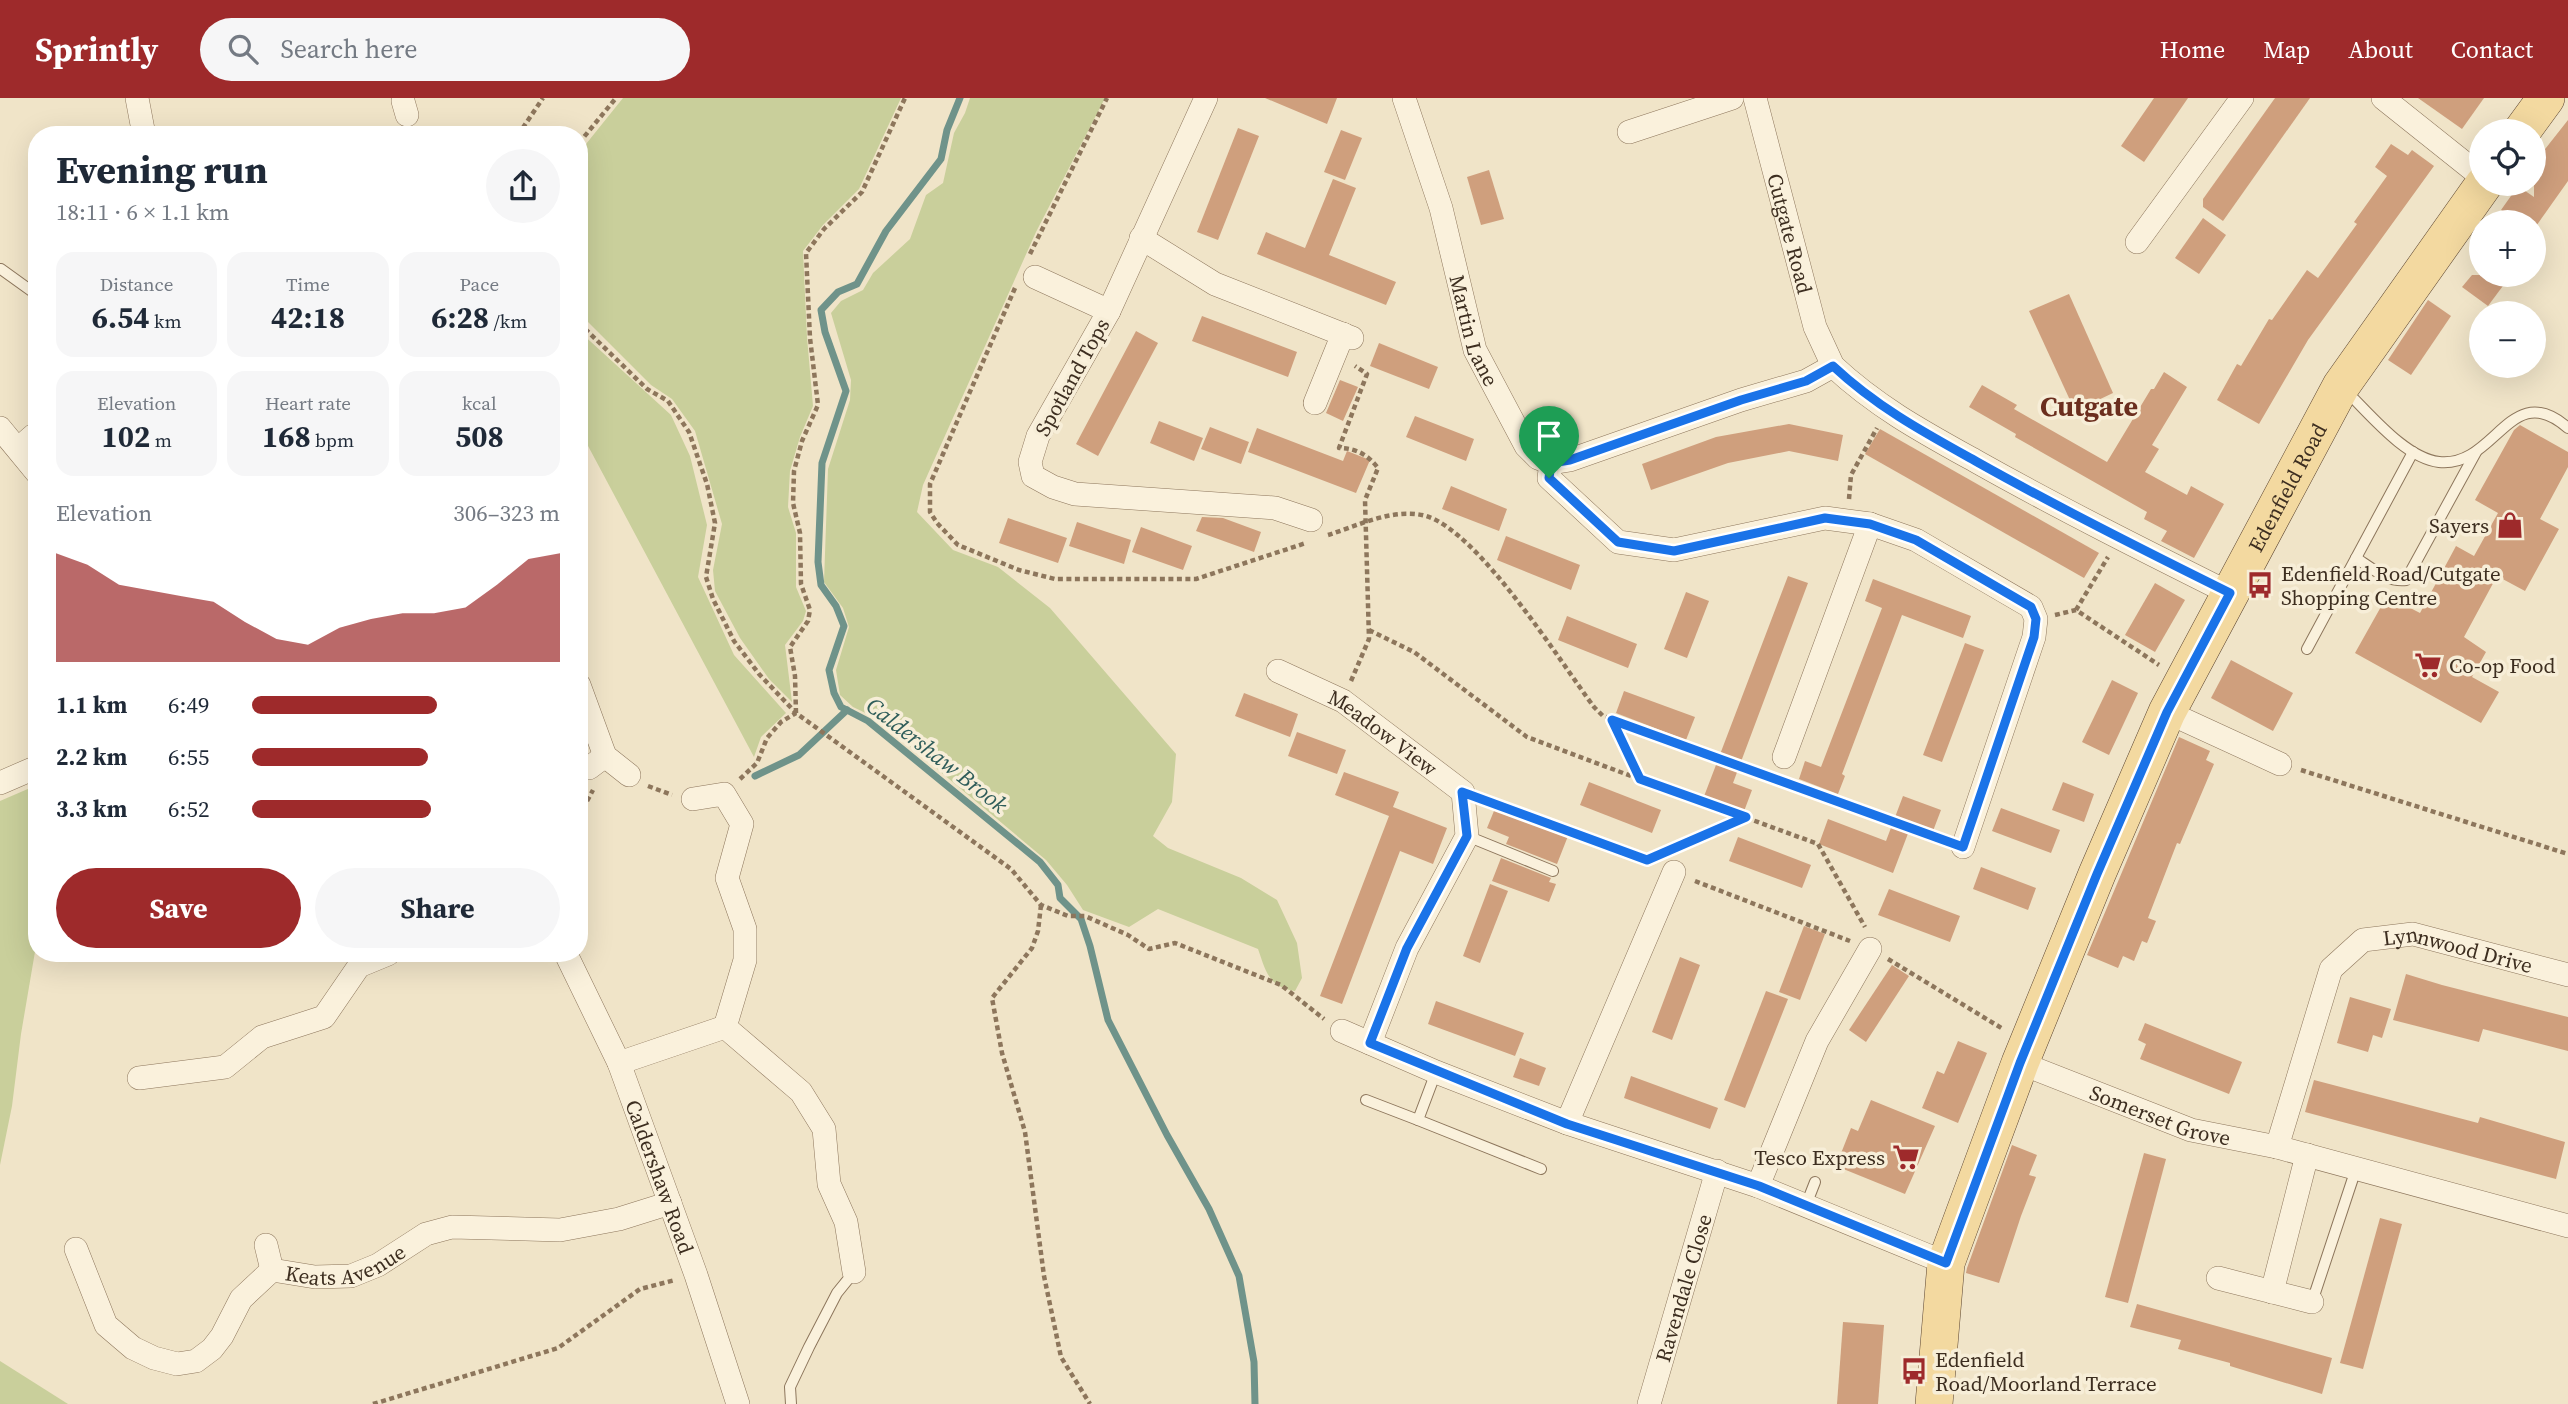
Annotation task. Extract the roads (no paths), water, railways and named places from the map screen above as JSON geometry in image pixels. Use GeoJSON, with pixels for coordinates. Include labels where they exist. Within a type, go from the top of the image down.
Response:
{"type":"FeatureCollection","features":[{"type":"Feature","properties":{"kind":"main road"},"geometry":{"type":"LineString","coordinates":[[2531,119],[2546,98]]}},
{"type":"Feature","properties":{"kind":"main road","name":"Edenfield Road"},"geometry":{"type":"LineString","coordinates":[[1934,1404],[1946,1263],[2024,1053],[2097,874],[2175,696],[2341,386],[2476,196]]}},
{"type":"Feature","properties":{"kind":"street"},"geometry":{"type":"LineString","coordinates":[[137,98],[142,126]]}},
{"type":"Feature","properties":{"kind":"street","name":"Spotland Tops"},"geometry":{"type":"LineString","coordinates":[[1206,98],[1109,311],[1038,436],[1030,462],[1033,476],[1074,494],[1275,508],[1312,534]]}},
{"type":"Feature","properties":{"kind":"street","name":"Martin Lane"},"geometry":{"type":"LineString","coordinates":[[1404,98],[1441,208],[1475,350],[1526,446],[1538,458],[1551,463],[1549,478],[1618,542],[1674,551],[1825,518],[1870,524],[1916,540],[2031,607],[2036,619],[2034,637],[1963,847]]}},
{"type":"Feature","properties":{"kind":"street"},"geometry":{"type":"LineString","coordinates":[[1629,132],[1731,98]]}},
{"type":"Feature","properties":{"kind":"street","name":"Cutgate Road"},"geometry":{"type":"LineString","coordinates":[[1755,98],[1815,327],[1833,366]]}},
{"type":"Feature","properties":{"kind":"street"},"geometry":{"type":"LineString","coordinates":[[2137,242],[2242,98]]}},
{"type":"Feature","properties":{"kind":"street"},"geometry":{"type":"LineString","coordinates":[[2384,98],[2469,167]]}},
{"type":"Feature","properties":{"kind":"street"},"geometry":{"type":"LineString","coordinates":[[1141,239],[1215,284],[1343,341],[1315,403]]}},
{"type":"Feature","properties":{"kind":"street"},"geometry":{"type":"LineString","coordinates":[[1027,272],[1109,311]]}},
{"type":"Feature","properties":{"kind":"street"},"geometry":{"type":"LineString","coordinates":[[1551,463],[1570,460],[1729,404],[1806,381],[1833,366],[1861,392],[1887,410],[2032,493],[2230,593]]}},
{"type":"Feature","properties":{"kind":"street"},"geometry":{"type":"LineString","coordinates":[[0,428],[26,442],[28,448]]}},
{"type":"Feature","properties":{"kind":"street"},"geometry":{"type":"LineString","coordinates":[[1784,757],[1870,524]]}},
{"type":"Feature","properties":{"kind":"street","name":"Meadow View"},"geometry":{"type":"LineString","coordinates":[[1278,671],[1343,701],[1462,792],[1467,836]]}},
{"type":"Feature","properties":{"kind":"street"},"geometry":{"type":"LineString","coordinates":[[2175,696],[2280,764]]}},
{"type":"Feature","properties":{"kind":"street"},"geometry":{"type":"LineString","coordinates":[[588,724],[597,762],[629,775]]}},
{"type":"Feature","properties":{"kind":"street"},"geometry":{"type":"LineString","coordinates":[[0,783],[28,771]]}},
{"type":"Feature","properties":{"kind":"street"},"geometry":{"type":"LineString","coordinates":[[693,799],[724,794],[742,824],[727,878],[745,929],[745,960],[725,1027]]}},
{"type":"Feature","properties":{"kind":"street"},"geometry":{"type":"LineString","coordinates":[[1370,1043],[1407,948],[1467,836]]}},
{"type":"Feature","properties":{"kind":"street"},"geometry":{"type":"LineString","coordinates":[[1567,1124],[1668,859]]}},
{"type":"Feature","properties":{"kind":"street","name":"Lynnwood Drive"},"geometry":{"type":"LineString","coordinates":[[2277,1147],[2331,969],[2363,940],[2413,934],[2568,975]]}},
{"type":"Feature","properties":{"kind":"street"},"geometry":{"type":"LineString","coordinates":[[1759,1186],[1817,1041],[1875,951]]}},
{"type":"Feature","properties":{"kind":"street"},"geometry":{"type":"LineString","coordinates":[[139,1078],[225,1067],[262,1037],[324,1017],[359,966],[369,962]]}},
{"type":"Feature","properties":{"kind":"street","name":"Caldershaw Road"},"geometry":{"type":"LineString","coordinates":[[570,962],[619,1063],[696,1275],[738,1404]]}},
{"type":"Feature","properties":{"kind":"street"},"geometry":{"type":"LineString","coordinates":[[619,1063],[725,1027]]}},
{"type":"Feature","properties":{"kind":"street"},"geometry":{"type":"LineString","coordinates":[[725,1027],[801,1092],[824,1129],[829,1184],[846,1222],[854,1272]]}},
{"type":"Feature","properties":{"kind":"street"},"geometry":{"type":"LineString","coordinates":[[1342,1031],[1567,1124],[1759,1186],[1946,1263]]}},
{"type":"Feature","properties":{"kind":"street","name":"Somerset Grove"},"geometry":{"type":"LineString","coordinates":[[2024,1053],[2191,1130],[2277,1147],[2568,1226]]}},
{"type":"Feature","properties":{"kind":"street"},"geometry":{"type":"LineString","coordinates":[[2272,1292],[2307,1155]]}},
{"type":"Feature","properties":{"kind":"street","name":"Ravendale Close"},"geometry":{"type":"LineString","coordinates":[[1649,1404],[1717,1171]]}},
{"type":"Feature","properties":{"kind":"street","name":"Keats Avenue"},"geometry":{"type":"LineString","coordinates":[[76,1249],[106,1325],[133,1348],[154,1358],[177,1364],[197,1361],[212,1349],[242,1299],[272,1270],[315,1277],[351,1276],[378,1265],[426,1234],[452,1227],[560,1230],[619,1219],[670,1203]]}},
{"type":"Feature","properties":{"kind":"street"},"geometry":{"type":"LineString","coordinates":[[266,1245],[272,1270]]}},
{"type":"Feature","properties":{"kind":"street"},"geometry":{"type":"LineString","coordinates":[[2218,1278],[2312,1303]]}},
{"type":"Feature","properties":{"kind":"lane"},"geometry":{"type":"LineString","coordinates":[[1,269],[28,288]]}},
{"type":"Feature","properties":{"kind":"lane"},"geometry":{"type":"LineString","coordinates":[[2341,386],[2405,448],[2437,462],[2457,461],[2476,452],[2517,416],[2534,410],[2554,416],[2568,428]]}},
{"type":"Feature","properties":{"kind":"lane"},"geometry":{"type":"LineString","coordinates":[[2307,649],[2413,452]]}},
{"type":"Feature","properties":{"kind":"lane"},"geometry":{"type":"LineString","coordinates":[[2356,558],[2390,578],[2406,580],[2476,452]]}},
{"type":"Feature","properties":{"kind":"lane"},"geometry":{"type":"LineString","coordinates":[[1467,836],[1553,871]]}},
{"type":"Feature","properties":{"kind":"lane"},"geometry":{"type":"LineString","coordinates":[[1418,1120],[1436,1072]]}},
{"type":"Feature","properties":{"kind":"lane"},"geometry":{"type":"LineString","coordinates":[[1366,1100],[1541,1169]]}},
{"type":"Feature","properties":{"kind":"lane"},"geometry":{"type":"LineString","coordinates":[[2312,1303],[2356,1169]]}},
{"type":"Feature","properties":{"kind":"lane"},"geometry":{"type":"LineString","coordinates":[[1806,1205],[1815,1182]]}},
{"type":"Feature","properties":{"kind":"lane"},"geometry":{"type":"LineString","coordinates":[[791,1404],[790,1387],[799,1367],[837,1293],[854,1272]]}},
{"type":"Feature","properties":{"kind":"waterway","name":"Caldershaw Brook"},"geometry":{"type":"LineString","coordinates":[[960,98],[947,130],[941,159],[886,231],[857,284],[838,292],[821,310],[825,332],[846,391],[822,463],[818,562],[821,585],[836,606],[844,626],[829,670],[834,693],[841,707],[868,721],[1040,862],[1058,885],[1060,898],[1081,919],[1108,1020],[1167,1135],[1209,1209],[1239,1276],[1254,1362],[1255,1404]]}},
{"type":"Feature","properties":{"kind":"waterway"},"geometry":{"type":"LineString","coordinates":[[755,776],[799,755],[847,710]]}},
{"type":"Feature","properties":{"kind":"place","name":"Sayers"},"geometry":{"type":"Point","coordinates":[2510,525]}},
{"type":"Feature","properties":{"kind":"place","name":"Edenfield Road/Cutgate Shopping Centre"},"geometry":{"type":"Point","coordinates":[2260,585]}},
{"type":"Feature","properties":{"kind":"place","name":"Co-op Food"},"geometry":{"type":"Point","coordinates":[2428,665]}},
{"type":"Feature","properties":{"kind":"place","name":"Tesco Express"},"geometry":{"type":"Point","coordinates":[1906,1157]}},
{"type":"Feature","properties":{"kind":"place","name":"Edenfield Road/Moorland Terrace"},"geometry":{"type":"Point","coordinates":[1914,1371]}},
{"type":"Feature","properties":{"kind":"district","name":"Cutgate"},"geometry":{"type":"Point","coordinates":[2089,406]}}]}
